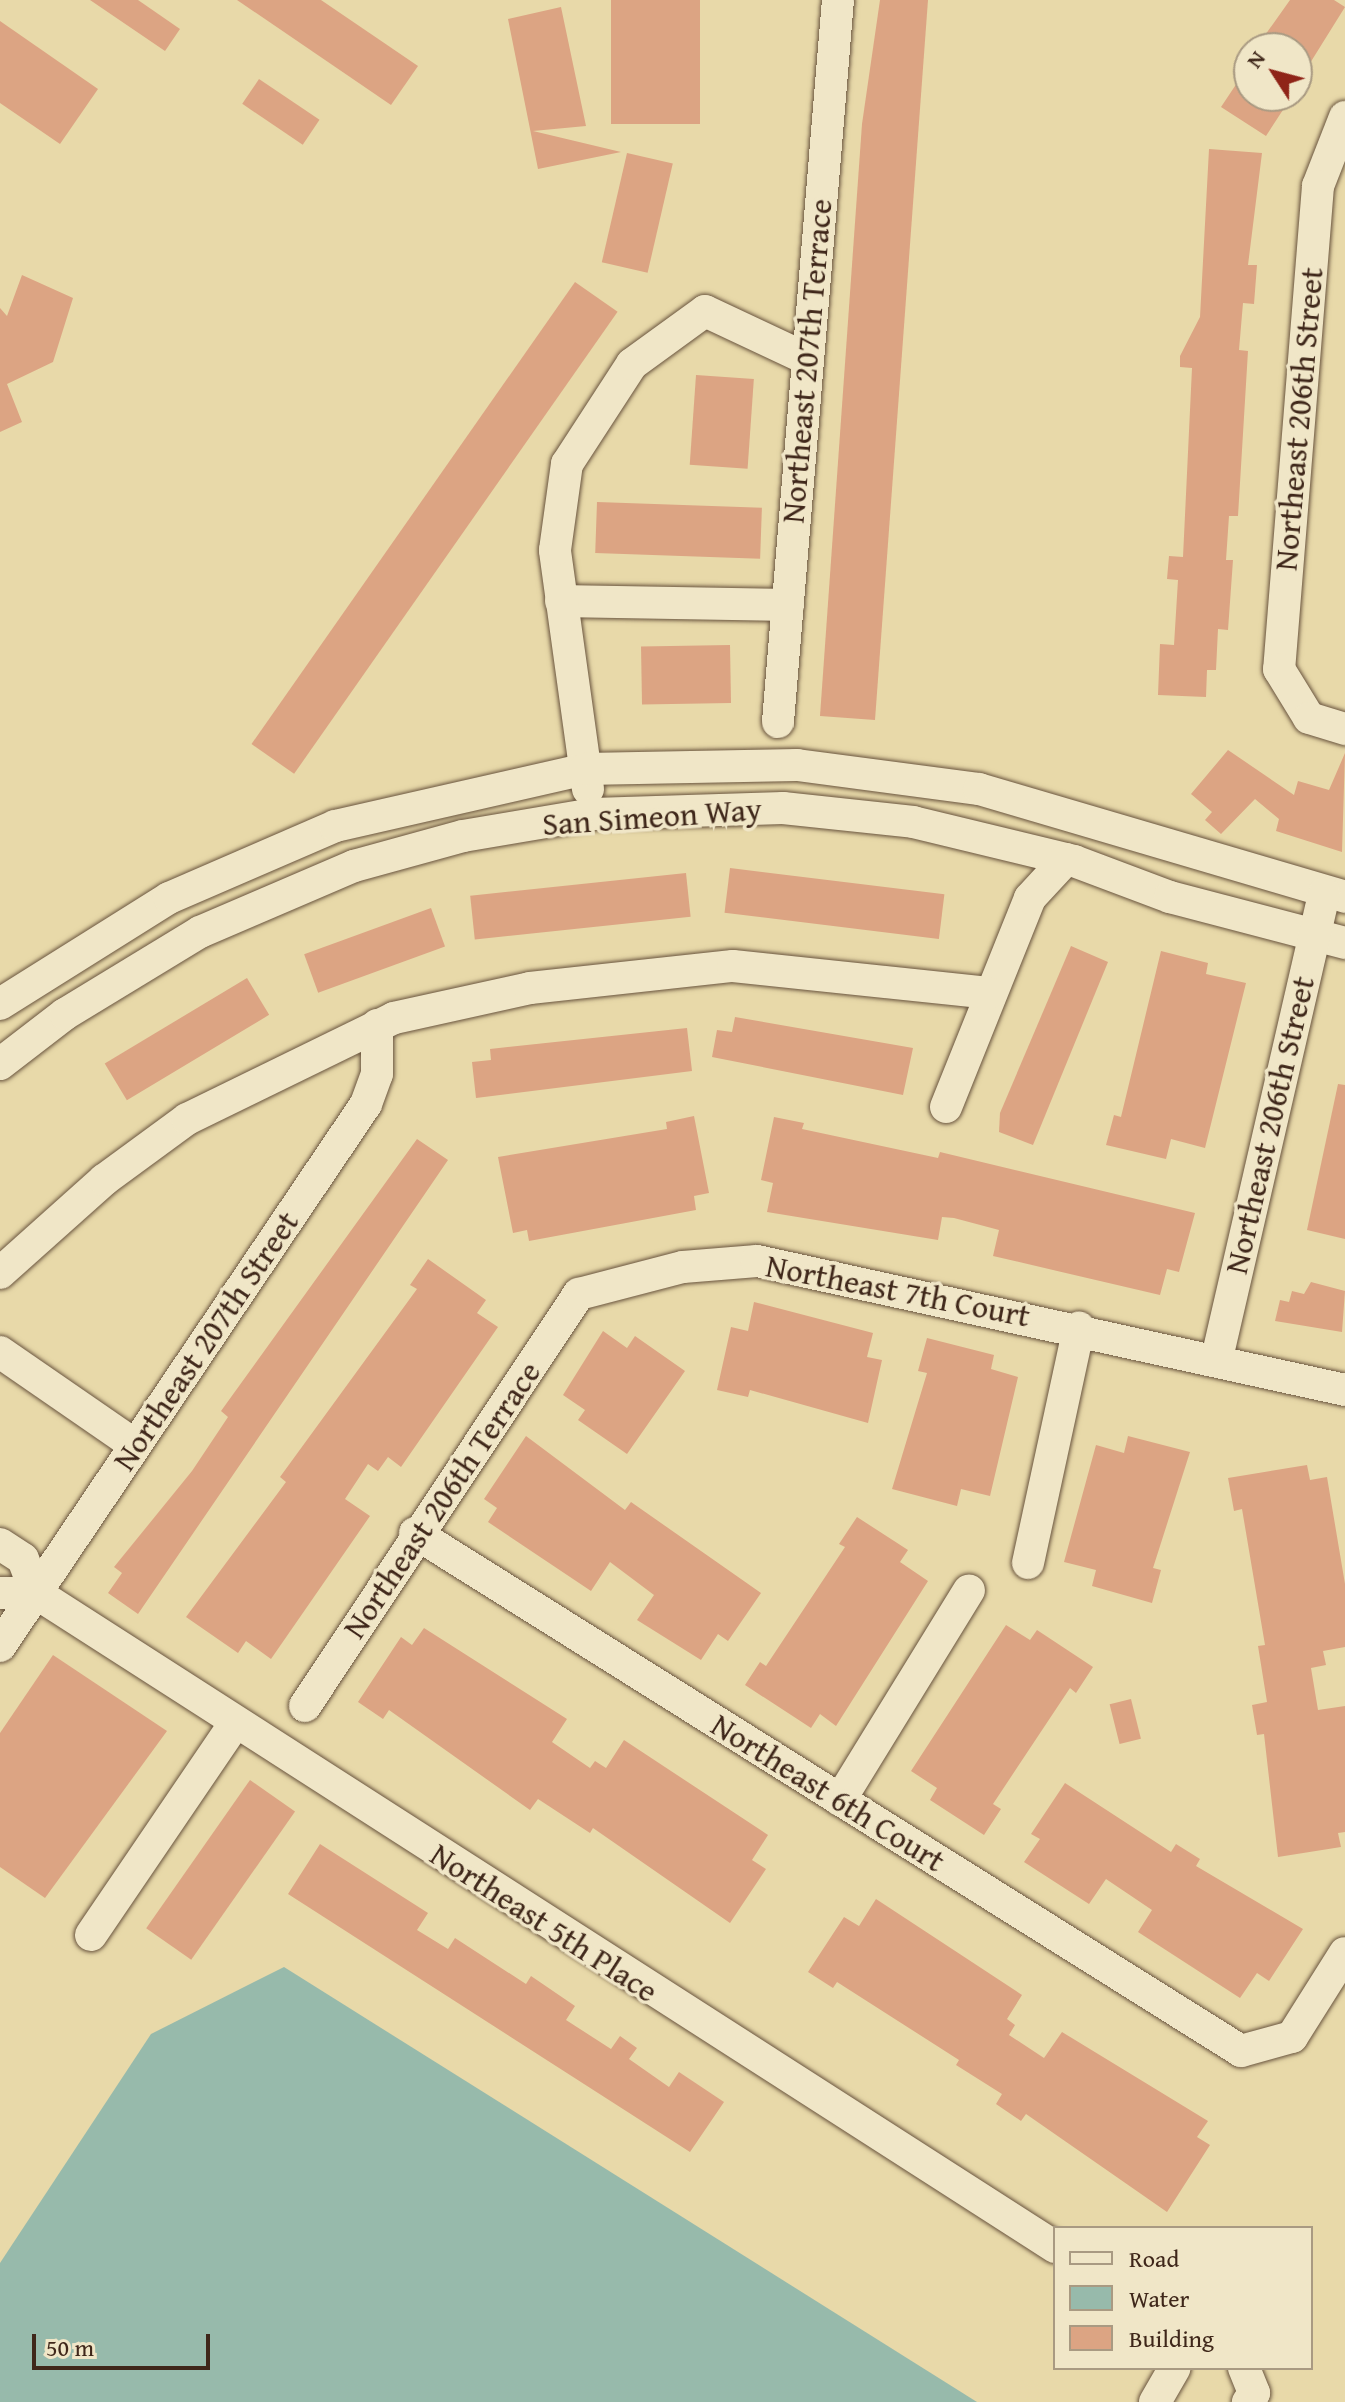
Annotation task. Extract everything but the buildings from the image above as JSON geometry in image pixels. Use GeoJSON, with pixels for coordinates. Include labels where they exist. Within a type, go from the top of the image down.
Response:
{"type":"FeatureCollection","features":[{"type":"Feature","properties":{"kind":"street","name":"Northeast 207th Terrace"},"geometry":{"type":"LineString","coordinates":[[778,722],[805,358],[838,0]]}},
{"type":"Feature","properties":{"kind":"street","name":"Northeast 206th Street"},"geometry":{"type":"LineString","coordinates":[[1345,117],[1318,186],[1279,669],[1309,718],[1345,729]]}},
{"type":"Feature","properties":{"kind":"street"},"geometry":{"type":"LineString","coordinates":[[593,814],[555,550],[567,464],[632,364],[705,311],[805,358]]}},
{"type":"Feature","properties":{"kind":"street"},"geometry":{"type":"LineString","coordinates":[[561,601],[788,605]]}},
{"type":"Feature","properties":{"kind":"street","name":"San Simeon Way"},"geometry":{"type":"LineString","coordinates":[[0,1004],[169,898],[335,826],[585,769],[797,765],[979,789],[1334,895]]}},
{"type":"Feature","properties":{"kind":"street","name":"San Simeon Way"},"geometry":{"type":"LineString","coordinates":[[0,1064],[65,1014],[200,932],[354,866],[463,836],[593,814],[783,808],[913,822],[1066,859],[1312,938],[1345,943]]}},
{"type":"Feature","properties":{"kind":"street"},"geometry":{"type":"LineString","coordinates":[[946,1107],[1019,923],[1066,859]]}},
{"type":"Feature","properties":{"kind":"street","name":"Northeast 206th Street"},"geometry":{"type":"LineString","coordinates":[[1217,1358],[1312,938],[1334,895]]}},
{"type":"Feature","properties":{"kind":"street"},"geometry":{"type":"LineString","coordinates":[[0,1273],[104,1180],[187,1119],[377,1025],[530,988],[733,966],[989,993]]}},
{"type":"Feature","properties":{"kind":"street","name":"Northeast 207th Street"},"geometry":{"type":"LineString","coordinates":[[0,1646],[366,1104],[377,1074],[377,1025]]}},
{"type":"Feature","properties":{"kind":"street","name":"Northeast 7th Court"},"geometry":{"type":"LineString","coordinates":[[579,1294],[683,1267],[757,1261],[1079,1327],[1345,1390]]}},
{"type":"Feature","properties":{"kind":"street","name":"Northeast 206th Terrace"},"geometry":{"type":"LineString","coordinates":[[305,1706],[415,1533],[579,1294]]}},
{"type":"Feature","properties":{"kind":"street"},"geometry":{"type":"LineString","coordinates":[[1028,1563],[1079,1327]]}},
{"type":"Feature","properties":{"kind":"street"},"geometry":{"type":"LineString","coordinates":[[0,1352],[135,1445]]}},
{"type":"Feature","properties":{"kind":"street","name":"Northeast 6th Court"},"geometry":{"type":"LineString","coordinates":[[415,1533],[1241,2051],[1292,2037],[1345,1953]]}},
{"type":"Feature","properties":{"kind":"street"},"geometry":{"type":"LineString","coordinates":[[0,1544],[23,1559],[36,1593],[0,1593]]}},
{"type":"Feature","properties":{"kind":"street"},"geometry":{"type":"LineString","coordinates":[[840,1800],[969,1590]]}},
{"type":"Feature","properties":{"kind":"street","name":"Northeast 5th Place"},"geometry":{"type":"LineString","coordinates":[[36,1593],[1053,2246]]}},
{"type":"Feature","properties":{"kind":"street"},"geometry":{"type":"LineString","coordinates":[[91,1935],[235,1723]]}},
{"type":"Feature","properties":{"kind":"street"},"geometry":{"type":"LineString","coordinates":[[1155,2402],[1174,2370]]}},
{"type":"Feature","properties":{"kind":"street"},"geometry":{"type":"LineString","coordinates":[[1245,2370],[1254,2393],[1248,2402]]}},
{"type":"Feature","properties":{"kind":"water"},"geometry":{"type":"Polygon","coordinates":[[[284,1967],[977,2402],[0,2402],[0,2263],[151,2034],[284,1967]]]}}]}
